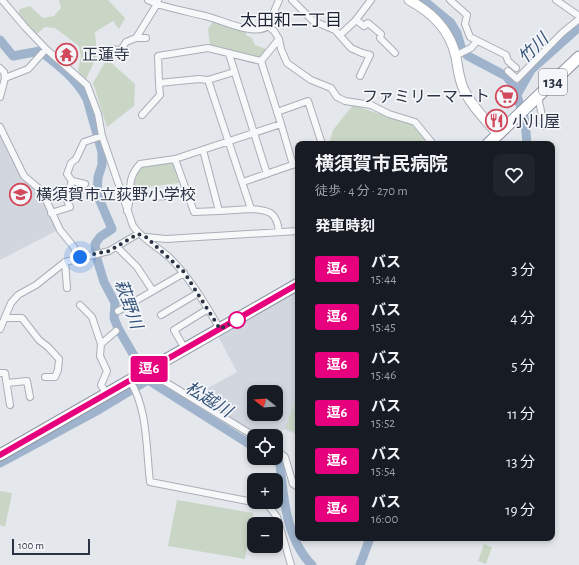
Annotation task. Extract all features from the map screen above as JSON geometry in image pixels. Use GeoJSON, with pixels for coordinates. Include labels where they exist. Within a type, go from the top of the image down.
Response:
{"type":"FeatureCollection","features":[{"type":"Feature","properties":{"kind":"highway","name":"134"},"geometry":{"type":"LineString","coordinates":[[491,141],[579,57]]}},
{"type":"Feature","properties":{"kind":"highway"},"geometry":{"type":"LineString","coordinates":[[0,454],[295,286]]}},
{"type":"Feature","properties":{"kind":"street"},"geometry":{"type":"LineString","coordinates":[[2,0],[24,27],[46,49],[87,85],[98,114],[98,137],[133,226],[138,234],[146,237],[166,239],[246,236],[295,231]]}},
{"type":"Feature","properties":{"kind":"street"},"geometry":{"type":"LineString","coordinates":[[148,0],[207,16],[238,27],[263,29],[268,26],[279,0]]}},
{"type":"Feature","properties":{"kind":"street"},"geometry":{"type":"LineString","coordinates":[[292,0],[314,21],[335,30],[351,48],[362,54],[370,55],[360,76]]}},
{"type":"Feature","properties":{"kind":"street"},"geometry":{"type":"LineString","coordinates":[[340,35],[356,20],[371,0]]}},
{"type":"Feature","properties":{"kind":"street"},"geometry":{"type":"LineString","coordinates":[[409,0],[432,16],[446,30],[461,80],[468,97],[498,134]]}},
{"type":"Feature","properties":{"kind":"street"},"geometry":{"type":"LineString","coordinates":[[450,0],[467,14],[465,24],[468,34],[477,41],[506,55],[508,61],[516,68]]}},
{"type":"Feature","properties":{"kind":"street"},"geometry":{"type":"LineString","coordinates":[[556,0],[579,16]]}},
{"type":"Feature","properties":{"kind":"street"},"geometry":{"type":"LineString","coordinates":[[136,38],[157,2]]}},
{"type":"Feature","properties":{"kind":"street"},"geometry":{"type":"LineString","coordinates":[[356,20],[364,26],[368,24],[381,34],[380,38],[395,53]]}},
{"type":"Feature","properties":{"kind":"street"},"geometry":{"type":"LineString","coordinates":[[508,71],[517,79],[562,33],[579,20]]}},
{"type":"Feature","properties":{"kind":"street"},"geometry":{"type":"LineString","coordinates":[[268,26],[274,31],[279,39],[281,49],[287,63],[311,80],[331,88],[337,97],[345,101],[371,105],[389,114],[415,122],[431,141]]}},
{"type":"Feature","properties":{"kind":"street"},"geometry":{"type":"LineString","coordinates":[[102,54],[109,49],[121,50],[126,42],[136,38],[146,38]]}},
{"type":"Feature","properties":{"kind":"street"},"geometry":{"type":"LineString","coordinates":[[261,61],[279,39]]}},
{"type":"Feature","properties":{"kind":"street"},"geometry":{"type":"LineString","coordinates":[[455,56],[471,48],[477,41]]}},
{"type":"Feature","properties":{"kind":"street"},"geometry":{"type":"LineString","coordinates":[[142,115],[160,95],[158,56],[208,48],[261,61]]}},
{"type":"Feature","properties":{"kind":"street"},"geometry":{"type":"LineString","coordinates":[[5,78],[28,69],[46,49]]}},
{"type":"Feature","properties":{"kind":"street"},"geometry":{"type":"LineString","coordinates":[[229,54],[267,174]]}},
{"type":"Feature","properties":{"kind":"street"},"geometry":{"type":"LineString","coordinates":[[261,61],[281,124],[295,161]]}},
{"type":"Feature","properties":{"kind":"street"},"geometry":{"type":"LineString","coordinates":[[0,68],[4,72],[5,78],[0,97]]}},
{"type":"Feature","properties":{"kind":"street"},"geometry":{"type":"LineString","coordinates":[[159,83],[199,78],[208,80],[234,72]]}},
{"type":"Feature","properties":{"kind":"street"},"geometry":{"type":"LineString","coordinates":[[208,80],[243,182],[250,210]]}},
{"type":"Feature","properties":{"kind":"street"},"geometry":{"type":"LineString","coordinates":[[538,96],[544,126]]}},
{"type":"Feature","properties":{"kind":"street"},"geometry":{"type":"LineString","coordinates":[[277,112],[308,101],[321,141]]}},
{"type":"Feature","properties":{"kind":"street"},"geometry":{"type":"LineString","coordinates":[[127,211],[129,206],[131,177],[140,164],[175,159],[281,124]]}},
{"type":"Feature","properties":{"kind":"street"},"geometry":{"type":"LineString","coordinates":[[0,127],[24,176],[42,192],[51,213],[79,257]]}},
{"type":"Feature","properties":{"kind":"street"},"geometry":{"type":"LineString","coordinates":[[85,184],[72,181],[68,174],[71,163],[76,159],[84,142],[98,137]]}},
{"type":"Feature","properties":{"kind":"street"},"geometry":{"type":"LineString","coordinates":[[203,150],[219,211]]}},
{"type":"Feature","properties":{"kind":"street"},"geometry":{"type":"LineString","coordinates":[[175,159],[194,212],[250,210],[267,211],[278,220],[279,232]]}},
{"type":"Feature","properties":{"kind":"street"},"geometry":{"type":"LineString","coordinates":[[243,182],[295,164]]}},
{"type":"Feature","properties":{"kind":"street"},"geometry":{"type":"LineString","coordinates":[[51,213],[70,207],[66,198],[72,181]]}},
{"type":"Feature","properties":{"kind":"street"},"geometry":{"type":"LineString","coordinates":[[154,197],[188,194]]}},
{"type":"Feature","properties":{"kind":"street"},"geometry":{"type":"LineString","coordinates":[[0,329],[6,318],[11,303],[18,295],[36,285],[65,262],[79,257],[101,253],[117,247],[138,234]]}},
{"type":"Feature","properties":{"kind":"street"},"geometry":{"type":"LineString","coordinates":[[146,237],[184,272],[220,329]]}},
{"type":"Feature","properties":{"kind":"street"},"geometry":{"type":"LineString","coordinates":[[117,247],[137,268],[153,291]]}},
{"type":"Feature","properties":{"kind":"street"},"geometry":{"type":"LineString","coordinates":[[65,262],[67,288]]}},
{"type":"Feature","properties":{"kind":"street"},"geometry":{"type":"LineString","coordinates":[[118,311],[184,272]]}},
{"type":"Feature","properties":{"kind":"street"},"geometry":{"type":"LineString","coordinates":[[161,315],[198,293]]}},
{"type":"Feature","properties":{"kind":"street"},"geometry":{"type":"LineString","coordinates":[[80,306],[92,317],[101,344],[100,356],[107,371],[101,385],[107,394]]}},
{"type":"Feature","properties":{"kind":"street"},"geometry":{"type":"LineString","coordinates":[[185,349],[174,330],[208,309]]}},
{"type":"Feature","properties":{"kind":"street"},"geometry":{"type":"LineString","coordinates":[[6,318],[22,318],[39,340],[60,359],[55,377],[46,378]]}},
{"type":"Feature","properties":{"kind":"street"},"geometry":{"type":"LineString","coordinates":[[101,344],[116,331]]}},
{"type":"Feature","properties":{"kind":"street"},"geometry":{"type":"LineString","coordinates":[[146,372],[154,375],[247,432]]}},
{"type":"Feature","properties":{"kind":"street"},"geometry":{"type":"LineString","coordinates":[[0,373],[5,373],[10,404]]}},
{"type":"Feature","properties":{"kind":"street"},"geometry":{"type":"LineString","coordinates":[[7,383],[27,381],[30,397]]}},
{"type":"Feature","properties":{"kind":"street"},"geometry":{"type":"LineString","coordinates":[[130,381],[138,393],[143,418],[150,482],[268,505],[277,517],[291,565]]}},
{"type":"Feature","properties":{"kind":"street"},"geometry":{"type":"LineString","coordinates":[[283,455],[286,457],[293,484],[295,486]]}},
{"type":"Feature","properties":{"kind":"shaded area","name":"横須賀市立荻野小学校"},"geometry":{"type":"Polygon","coordinates":[[[0,129],[25,177],[46,199],[56,231],[0,260],[0,129]]]}},
{"type":"Feature","properties":{"kind":"shaded area"},"geometry":{"type":"Polygon","coordinates":[[[295,292],[295,434],[283,429],[248,429],[194,396],[237,372],[218,336],[295,292]]]}},
{"type":"Feature","properties":{"kind":"green space"},"geometry":{"type":"Polygon","coordinates":[[[59,0],[108,0],[125,18],[119,29],[113,21],[95,32],[97,56],[86,79],[78,71],[81,56],[79,46],[55,28],[45,27],[37,34],[18,15],[20,9],[30,6],[43,18],[54,16],[61,8],[59,0]]]}},
{"type":"Feature","properties":{"kind":"green space"},"geometry":{"type":"Polygon","coordinates":[[[214,20],[226,27],[246,32],[246,35],[252,38],[255,45],[266,49],[261,56],[257,58],[210,47],[208,29],[214,20]]]}},
{"type":"Feature","properties":{"kind":"green space"},"geometry":{"type":"Polygon","coordinates":[[[61,45],[72,53],[66,59],[55,51],[61,45]]]}},
{"type":"Feature","properties":{"kind":"green space"},"geometry":{"type":"Polygon","coordinates":[[[107,59],[135,84],[134,106],[107,127],[93,83],[107,59]]]}},
{"type":"Feature","properties":{"kind":"green space"},"geometry":{"type":"Polygon","coordinates":[[[353,105],[412,125],[425,140],[330,141],[333,130],[353,105]]]}},
{"type":"Feature","properties":{"kind":"green space"},"geometry":{"type":"Polygon","coordinates":[[[173,163],[179,183],[141,188],[132,187],[133,178],[141,166],[173,163]]]}},
{"type":"Feature","properties":{"kind":"green space"},"geometry":{"type":"Polygon","coordinates":[[[295,402],[295,432],[285,428],[295,402]]]}},
{"type":"Feature","properties":{"kind":"green space"},"geometry":{"type":"Polygon","coordinates":[[[0,491],[12,493],[5,527],[0,525],[0,491]]]}},
{"type":"Feature","properties":{"kind":"green space"},"geometry":{"type":"Polygon","coordinates":[[[177,500],[253,513],[252,517],[247,517],[247,548],[245,559],[168,546],[177,500]]]}},
{"type":"Feature","properties":{"kind":"green space"},"geometry":{"type":"Polygon","coordinates":[[[484,544],[492,547],[486,564],[478,561],[484,544]]]}},
{"type":"Feature","properties":{"kind":"waterway"},"geometry":{"type":"LineString","coordinates":[[423,0],[451,23],[457,33],[462,50],[468,56],[506,76],[514,86],[525,121],[527,141]]}},
{"type":"Feature","properties":{"kind":"waterway","name":"竹川"},"geometry":{"type":"LineString","coordinates":[[518,93],[531,70],[579,27]]}},
{"type":"Feature","properties":{"kind":"waterway","name":"萩野川"},"geometry":{"type":"LineString","coordinates":[[0,40],[13,56],[40,51],[72,78],[83,91],[87,99],[102,152],[102,165],[98,177],[97,194],[112,229],[100,237],[95,244],[97,259],[104,282],[115,303],[114,318],[118,328],[148,380]]}},
{"type":"Feature","properties":{"kind":"waterway","name":"松越川"},"geometry":{"type":"LineString","coordinates":[[0,463],[100,409],[148,380],[247,443]]}},
{"type":"Feature","properties":{"kind":"waterway","name":"松越川"},"geometry":{"type":"LineString","coordinates":[[280,465],[285,504],[295,539]]}},
{"type":"Feature","properties":{"kind":"waterway","name":"松越川"},"geometry":{"type":"LineString","coordinates":[[296,541],[312,565]]}},
{"type":"Feature","properties":{"kind":"waterway","name":"竹川"},"geometry":{"type":"LineString","coordinates":[[360,565],[369,541]]}},
{"type":"Feature","properties":{"kind":"bus line","name":"逗6"},"geometry":{"type":"LineString","coordinates":[[0,455],[295,286]]}},
{"type":"Feature","properties":{"kind":"place","name":"正蓮寺"},"geometry":{"type":"Point","coordinates":[67,54]}},
{"type":"Feature","properties":{"kind":"place","name":"ファミリーマート"},"geometry":{"type":"Point","coordinates":[506,96]}},
{"type":"Feature","properties":{"kind":"place","name":"小川屋"},"geometry":{"type":"Point","coordinates":[497,121]}},
{"type":"Feature","properties":{"kind":"place","name":"横須賀市立荻野小学校"},"geometry":{"type":"Point","coordinates":[21,194]}},
{"type":"Feature","properties":{"kind":"district","name":"太田和二丁目"},"geometry":{"type":"Point","coordinates":[291,20]}},
{"type":"Feature","properties":{"kind":"route"},"geometry":{"type":"LineString","coordinates":[[80,257],[109,251],[138,234],[146,237],[154,246],[184,272],[220,329],[237,320]]}}]}
